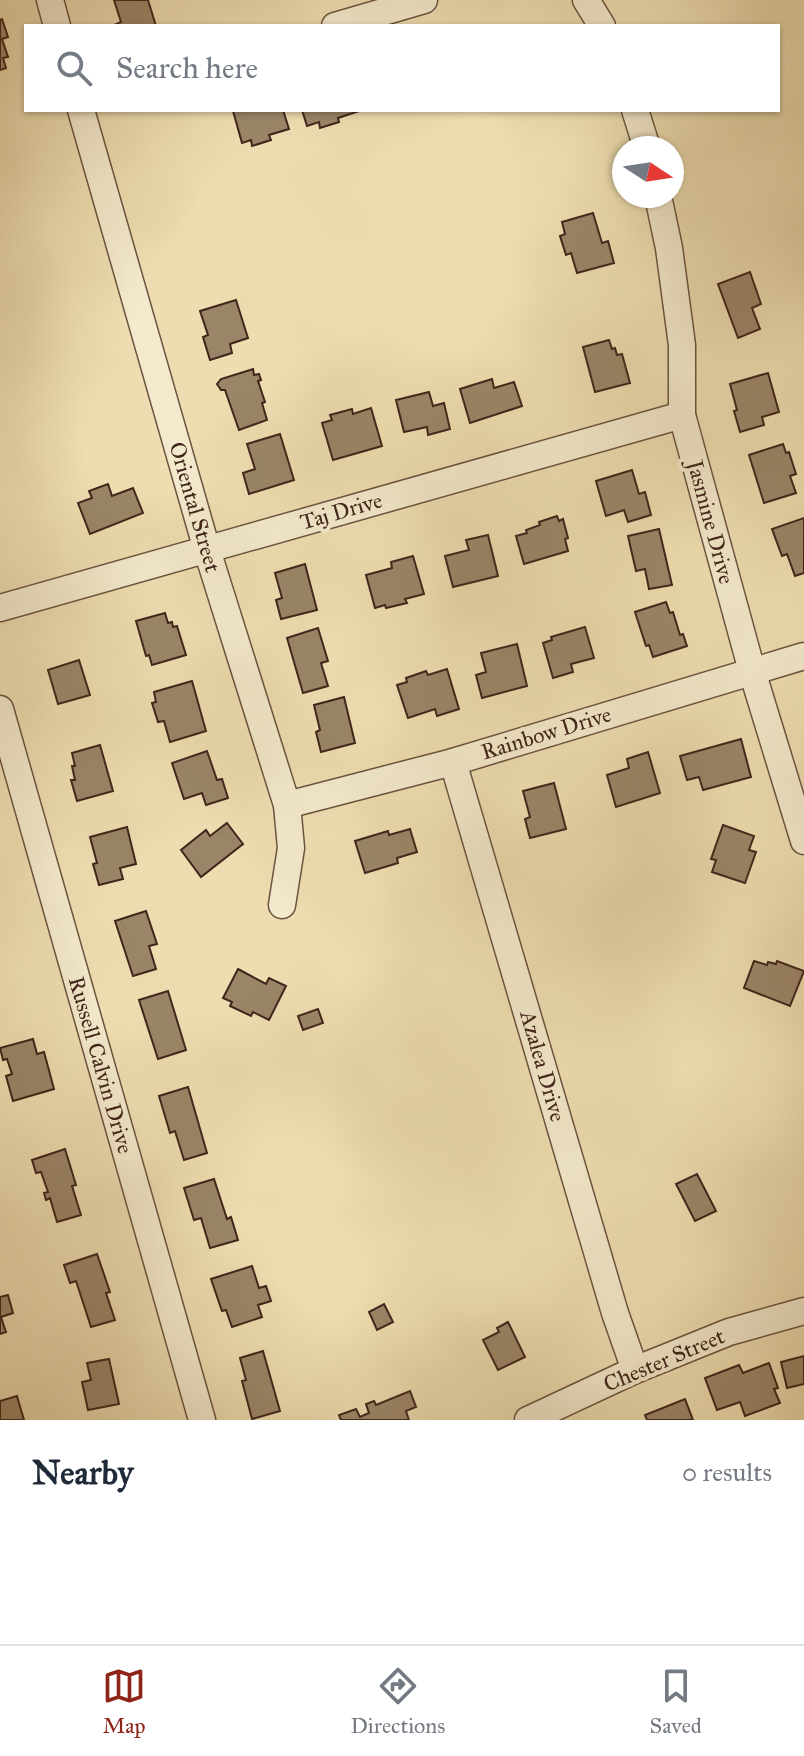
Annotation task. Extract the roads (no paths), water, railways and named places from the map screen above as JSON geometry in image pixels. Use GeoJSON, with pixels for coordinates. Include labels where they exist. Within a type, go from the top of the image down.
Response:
{"type":"FeatureCollection","features":[{"type":"Feature","properties":{"kind":"street"},"geometry":{"type":"LineString","coordinates":[[50,0],[56,24]]}},
{"type":"Feature","properties":{"kind":"street"},"geometry":{"type":"LineString","coordinates":[[342,24],[424,0]]}},
{"type":"Feature","properties":{"kind":"street"},"geometry":{"type":"LineString","coordinates":[[586,0],[601,24]]}},
{"type":"Feature","properties":{"kind":"street","name":"Oriental Street"},"geometry":{"type":"LineString","coordinates":[[82,112],[207,550],[287,805],[291,848],[282,905]]}},
{"type":"Feature","properties":{"kind":"street"},"geometry":{"type":"LineString","coordinates":[[636,112],[643,136]]}},
{"type":"Feature","properties":{"kind":"street","name":"Jasmine Drive"},"geometry":{"type":"LineString","coordinates":[[661,208],[682,345],[682,415],[752,671],[804,841]]}},
{"type":"Feature","properties":{"kind":"street","name":"Taj Drive"},"geometry":{"type":"LineString","coordinates":[[0,608],[682,415]]}},
{"type":"Feature","properties":{"kind":"street","name":"Rainbow Drive"},"geometry":{"type":"LineString","coordinates":[[287,805],[453,762],[804,656]]}},
{"type":"Feature","properties":{"kind":"street","name":"Russell Calvin Drive"},"geometry":{"type":"LineString","coordinates":[[0,709],[202,1420]]}},
{"type":"Feature","properties":{"kind":"street","name":"Azalea Drive"},"geometry":{"type":"LineString","coordinates":[[453,762],[615,1313],[635,1370]]}},
{"type":"Feature","properties":{"kind":"street","name":"Chester Street"},"geometry":{"type":"LineString","coordinates":[[528,1420],[635,1370],[729,1332],[804,1311]]}}]}
